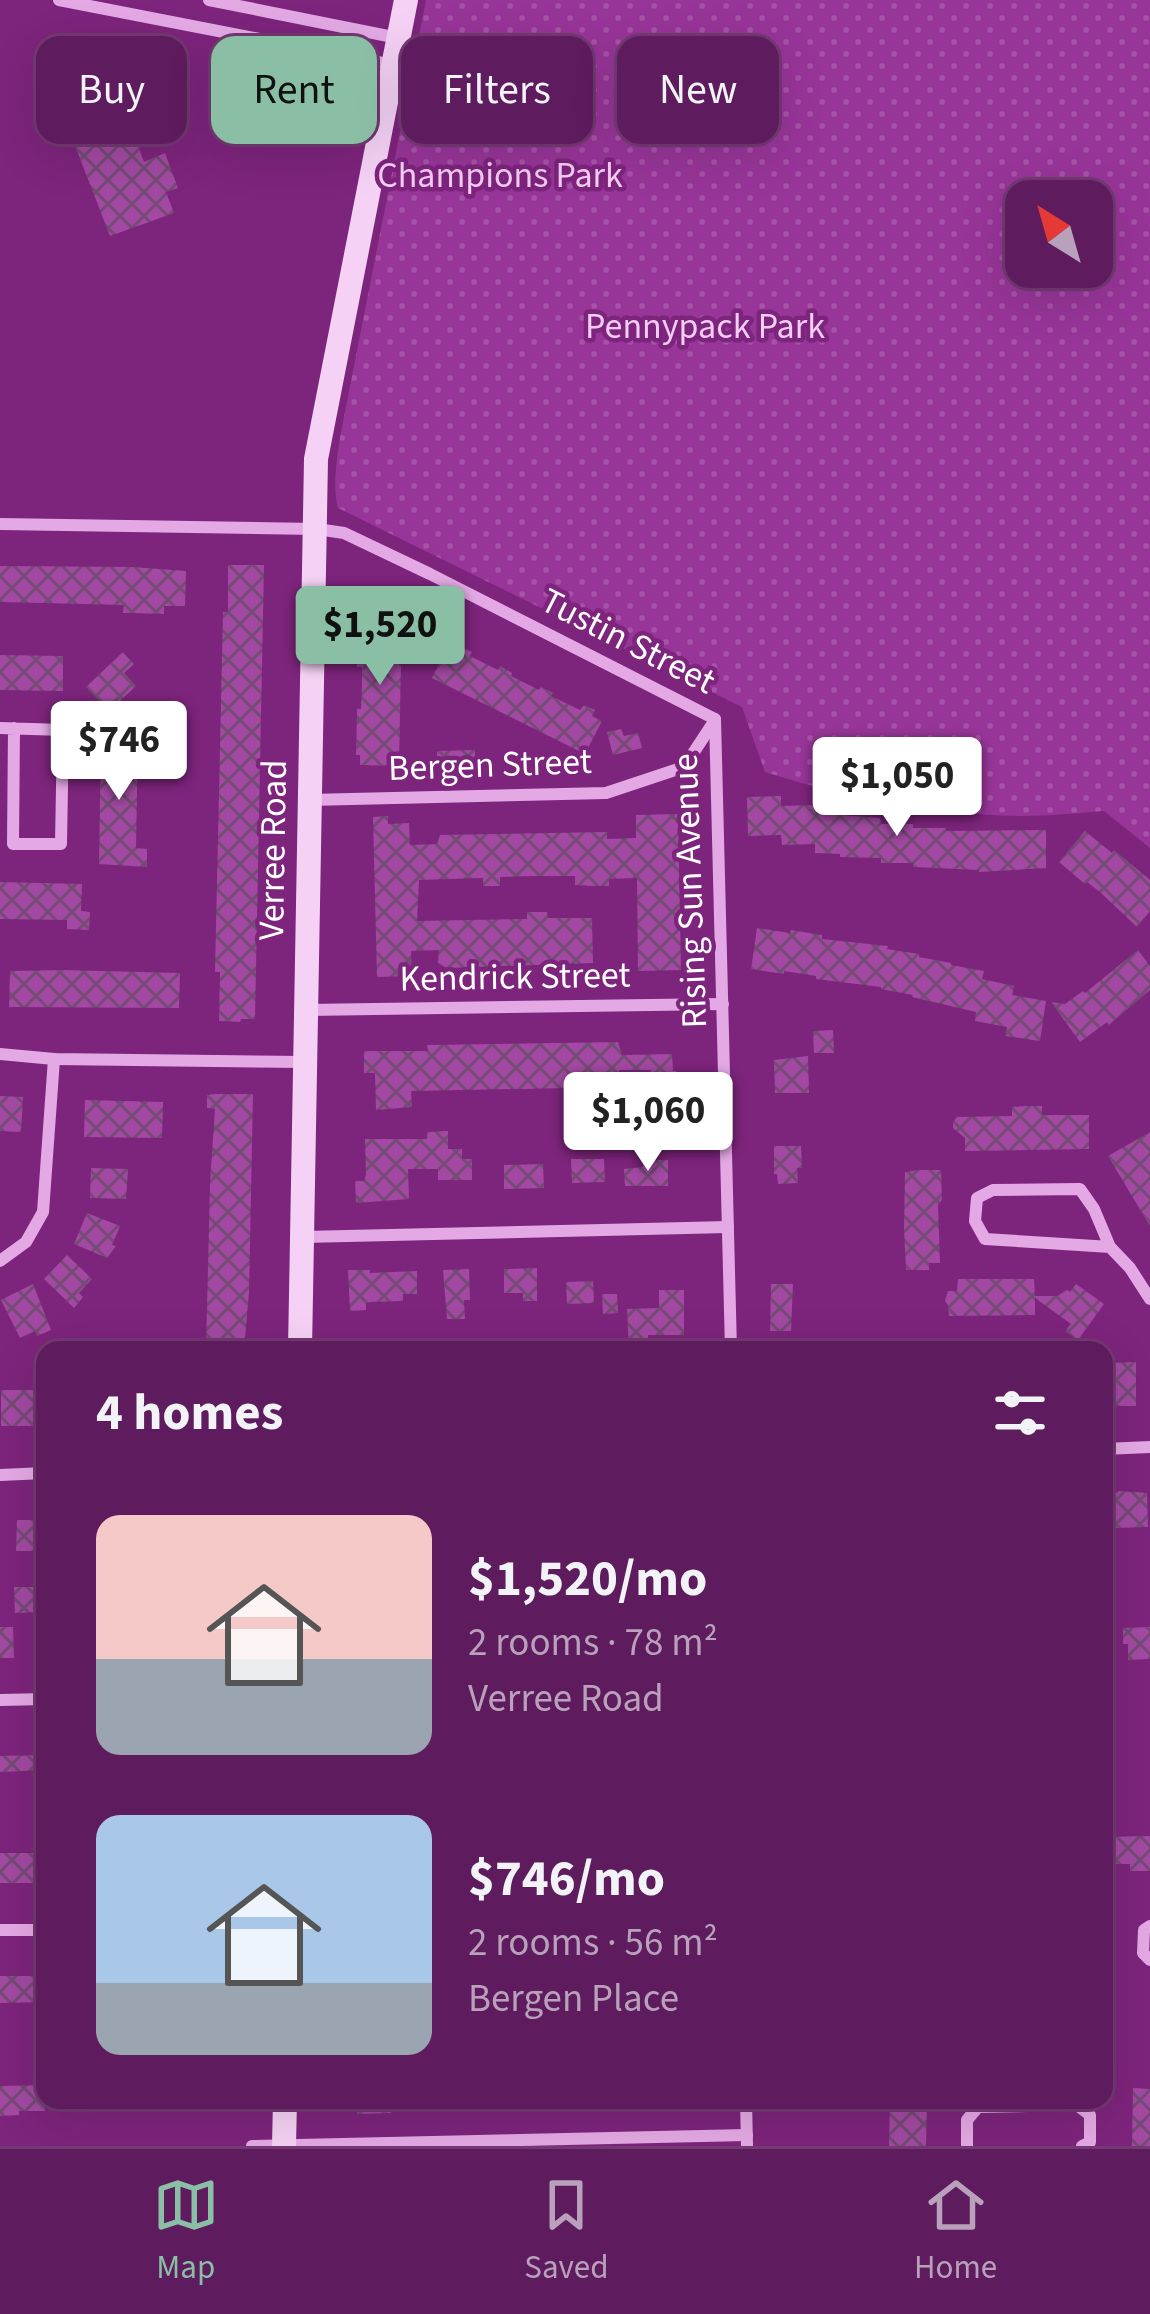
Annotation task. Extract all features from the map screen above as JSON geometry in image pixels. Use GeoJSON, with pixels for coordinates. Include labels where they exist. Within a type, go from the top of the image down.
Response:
{"type":"FeatureCollection","features":[{"type":"Feature","properties":{"kind":"main road","name":"Verree Road"},"geometry":{"type":"LineString","coordinates":[[300,1341],[316,459],[406,0]]}},
{"type":"Feature","properties":{"kind":"main road"},"geometry":{"type":"LineString","coordinates":[[284,2146],[286,2109]]}},
{"type":"Feature","properties":{"kind":"street"},"geometry":{"type":"LineString","coordinates":[[59,0],[394,65]]}},
{"type":"Feature","properties":{"kind":"street"},"geometry":{"type":"LineString","coordinates":[[209,0],[399,38]]}},
{"type":"Feature","properties":{"kind":"street","name":"Tustin Street"},"geometry":{"type":"LineString","coordinates":[[0,524],[344,533],[715,719]]}},
{"type":"Feature","properties":{"kind":"street","name":"Bergen Street"},"geometry":{"type":"LineString","coordinates":[[309,800],[606,793],[684,767],[715,719]]}},
{"type":"Feature","properties":{"kind":"street","name":"Rising Sun Avenue"},"geometry":{"type":"LineString","coordinates":[[715,719],[731,1341]]}},
{"type":"Feature","properties":{"kind":"street"},"geometry":{"type":"LineString","coordinates":[[7,728],[63,732],[61,844],[13,844],[7,728]]}},
{"type":"Feature","properties":{"kind":"street","name":"Kendrick Street"},"geometry":{"type":"LineString","coordinates":[[308,1010],[723,1004]]}},
{"type":"Feature","properties":{"kind":"street"},"geometry":{"type":"LineString","coordinates":[[0,1054],[306,1062]]}},
{"type":"Feature","properties":{"kind":"street"},"geometry":{"type":"LineString","coordinates":[[0,1261],[26,1242],[43,1212],[54,1059]]}},
{"type":"Feature","properties":{"kind":"street"},"geometry":{"type":"LineString","coordinates":[[1110,1247],[985,1239],[975,1221],[977,1198],[993,1190],[1079,1189],[1094,1209],[1110,1247],[1150,1299]]}},
{"type":"Feature","properties":{"kind":"street"},"geometry":{"type":"LineString","coordinates":[[303,1237],[728,1227]]}},
{"type":"Feature","properties":{"kind":"street"},"geometry":{"type":"LineString","coordinates":[[1113,1449],[1150,1447]]}},
{"type":"Feature","properties":{"kind":"street"},"geometry":{"type":"LineString","coordinates":[[0,1474],[36,1473]]}},
{"type":"Feature","properties":{"kind":"street"},"geometry":{"type":"LineString","coordinates":[[0,1700],[36,1699]]}},
{"type":"Feature","properties":{"kind":"street"},"geometry":{"type":"LineString","coordinates":[[1150,1926],[1144,1930],[1143,1953],[1150,1960]]}},
{"type":"Feature","properties":{"kind":"street"},"geometry":{"type":"LineString","coordinates":[[0,1930],[36,1930]]}},
{"type":"Feature","properties":{"kind":"street"},"geometry":{"type":"LineString","coordinates":[[252,2146],[747,2140],[746,2109]]}},
{"type":"Feature","properties":{"kind":"street"},"geometry":{"type":"LineString","coordinates":[[967,2146],[967,2120],[976,2109]]}},
{"type":"Feature","properties":{"kind":"street"},"geometry":{"type":"LineString","coordinates":[[1082,2109],[1090,2115],[1090,2142],[1082,2146]]}},
{"type":"Feature","properties":{"kind":"green space","name":"Pennypack Park"},"geometry":{"type":"Polygon","coordinates":[[[426,0],[1150,0],[1150,848],[1104,811],[1021,816],[956,812],[859,797],[765,772],[742,707],[338,508],[335,482],[401,127],[401,144],[593,144],[593,36],[419,36],[426,0]]]}},
{"type":"Feature","properties":{"kind":"building"},"geometry":{"type":"Polygon","coordinates":[[[74,144],[138,144],[144,162],[165,153],[178,188],[166,192],[174,213],[110,236],[74,144]]]}},
{"type":"Feature","properties":{"kind":"building"},"geometry":{"type":"Polygon","coordinates":[[[228,565],[264,565],[255,1019],[240,1022],[219,1021],[220,972],[215,972],[228,565]]]}},
{"type":"Feature","properties":{"kind":"building"},"geometry":{"type":"Polygon","coordinates":[[[0,566],[186,571],[185,606],[164,606],[164,614],[123,613],[124,605],[0,602],[0,566]]]}},
{"type":"Feature","properties":{"kind":"building"},"geometry":{"type":"Polygon","coordinates":[[[363,610],[402,610],[399,766],[360,765],[360,755],[356,755],[362,686],[362,667],[357,667],[358,620],[363,620],[363,610]]]}},
{"type":"Feature","properties":{"kind":"building"},"geometry":{"type":"Polygon","coordinates":[[[448,645],[472,652],[470,656],[498,670],[500,666],[580,710],[584,705],[595,710],[592,716],[602,721],[585,754],[432,678],[448,645]]]}},
{"type":"Feature","properties":{"kind":"building"},"geometry":{"type":"Polygon","coordinates":[[[123,652],[134,664],[124,673],[136,686],[109,711],[86,687],[123,652]]]}},
{"type":"Feature","properties":{"kind":"building"},"geometry":{"type":"Polygon","coordinates":[[[0,655],[63,656],[63,691],[0,690],[0,655]]]}},
{"type":"Feature","properties":{"kind":"building"},"geometry":{"type":"Polygon","coordinates":[[[621,729],[624,736],[638,733],[642,748],[613,755],[607,732],[621,729]]]}},
{"type":"Feature","properties":{"kind":"building"},"geometry":{"type":"Polygon","coordinates":[[[101,737],[138,737],[136,848],[147,849],[147,867],[99,864],[101,737]]]}},
{"type":"Feature","properties":{"kind":"building"},"geometry":{"type":"Polygon","coordinates":[[[475,750],[475,767],[437,768],[437,751],[475,750]]]}},
{"type":"Feature","properties":{"kind":"building"},"geometry":{"type":"Polygon","coordinates":[[[781,796],[781,806],[816,805],[816,813],[880,818],[881,824],[946,831],[1046,830],[1046,868],[979,872],[913,867],[913,863],[881,863],[881,858],[815,853],[815,844],[782,845],[781,835],[748,836],[747,797],[781,796]]]}},
{"type":"Feature","properties":{"kind":"building"},"geometry":{"type":"Polygon","coordinates":[[[678,814],[681,970],[638,971],[637,878],[609,879],[609,886],[592,886],[575,885],[575,876],[530,876],[500,877],[500,886],[483,886],[483,878],[419,880],[417,921],[527,919],[527,912],[547,912],[548,918],[592,918],[593,963],[447,968],[438,963],[439,950],[411,951],[412,976],[377,977],[373,817],[388,816],[388,824],[409,823],[410,845],[437,844],[440,835],[607,832],[607,839],[636,838],[636,815],[678,814]]]}},
{"type":"Feature","properties":{"kind":"building"},"geometry":{"type":"Polygon","coordinates":[[[1085,831],[1150,880],[1150,911],[1137,927],[1059,862],[1085,831]]]}},
{"type":"Feature","properties":{"kind":"building"},"geometry":{"type":"Polygon","coordinates":[[[0,882],[82,884],[81,911],[90,912],[89,930],[67,929],[67,920],[0,919],[0,882]]]}},
{"type":"Feature","properties":{"kind":"building"},"geometry":{"type":"Polygon","coordinates":[[[757,928],[888,946],[984,971],[982,979],[1014,986],[1012,995],[1046,1001],[1040,1041],[1005,1036],[1007,1027],[975,1021],[976,1012],[881,987],[751,969],[757,928]]]}},
{"type":"Feature","properties":{"kind":"building"},"geometry":{"type":"Polygon","coordinates":[[[1138,950],[1150,966],[1150,990],[1109,1025],[1080,1042],[1051,1002],[1065,1004],[1085,993],[1138,950]]]}},
{"type":"Feature","properties":{"kind":"building"},"geometry":{"type":"Polygon","coordinates":[[[10,971],[180,973],[179,1008],[9,1007],[10,971]]]}},
{"type":"Feature","properties":{"kind":"building"},"geometry":{"type":"Polygon","coordinates":[[[833,1030],[834,1053],[814,1053],[813,1031],[833,1030]]]}},
{"type":"Feature","properties":{"kind":"building"},"geometry":{"type":"Polygon","coordinates":[[[618,1042],[622,1055],[672,1054],[677,1094],[650,1094],[651,1070],[619,1070],[619,1087],[411,1091],[412,1107],[376,1110],[375,1073],[364,1073],[364,1051],[428,1051],[427,1045],[618,1042]]]}},
{"type":"Feature","properties":{"kind":"building"},"geometry":{"type":"Polygon","coordinates":[[[808,1056],[809,1093],[775,1093],[774,1060],[808,1056]]]}},
{"type":"Feature","properties":{"kind":"building"},"geometry":{"type":"Polygon","coordinates":[[[253,1094],[245,1341],[206,1341],[215,1109],[207,1108],[207,1095],[253,1094]]]}},
{"type":"Feature","properties":{"kind":"building"},"geometry":{"type":"Polygon","coordinates":[[[0,1096],[23,1097],[21,1132],[0,1131],[0,1096]]]}},
{"type":"Feature","properties":{"kind":"building"},"geometry":{"type":"Polygon","coordinates":[[[85,1100],[163,1102],[162,1138],[84,1137],[85,1100]]]}},
{"type":"Feature","properties":{"kind":"building"},"geometry":{"type":"Polygon","coordinates":[[[1042,1106],[1042,1115],[1089,1115],[1089,1149],[965,1151],[965,1138],[953,1128],[957,1117],[1012,1116],[1012,1107],[1042,1106]]]}},
{"type":"Feature","properties":{"kind":"building"},"geometry":{"type":"Polygon","coordinates":[[[448,1131],[448,1149],[462,1149],[462,1159],[472,1159],[472,1180],[438,1180],[438,1169],[408,1169],[409,1199],[356,1203],[355,1181],[364,1181],[366,1175],[365,1139],[427,1139],[427,1132],[448,1131]]]}},
{"type":"Feature","properties":{"kind":"building"},"geometry":{"type":"Polygon","coordinates":[[[1150,1132],[1150,1226],[1108,1156],[1150,1132]]]}},
{"type":"Feature","properties":{"kind":"building"},"geometry":{"type":"Polygon","coordinates":[[[774,1146],[801,1146],[798,1183],[778,1184],[774,1146]]]}},
{"type":"Feature","properties":{"kind":"building"},"geometry":{"type":"Polygon","coordinates":[[[571,1159],[604,1159],[605,1182],[572,1183],[571,1159]]]}},
{"type":"Feature","properties":{"kind":"building"},"geometry":{"type":"Polygon","coordinates":[[[643,1160],[668,1160],[668,1186],[625,1186],[624,1169],[643,1167],[643,1160]]]}},
{"type":"Feature","properties":{"kind":"building"},"geometry":{"type":"Polygon","coordinates":[[[543,1164],[544,1188],[504,1189],[504,1165],[543,1164]]]}},
{"type":"Feature","properties":{"kind":"building"},"geometry":{"type":"Polygon","coordinates":[[[91,1168],[128,1169],[126,1199],[90,1198],[91,1168]]]}},
{"type":"Feature","properties":{"kind":"building"},"geometry":{"type":"Polygon","coordinates":[[[941,1170],[940,1263],[929,1263],[929,1270],[906,1270],[905,1172],[941,1170]]]}},
{"type":"Feature","properties":{"kind":"building"},"geometry":{"type":"Polygon","coordinates":[[[87,1213],[120,1226],[112,1245],[116,1246],[107,1258],[74,1244],[87,1213]]]}},
{"type":"Feature","properties":{"kind":"building"},"geometry":{"type":"Polygon","coordinates":[[[67,1255],[92,1279],[79,1293],[83,1297],[74,1308],[44,1279],[67,1255]]]}},
{"type":"Feature","properties":{"kind":"building"},"geometry":{"type":"Polygon","coordinates":[[[537,1268],[537,1301],[523,1301],[523,1293],[504,1293],[504,1269],[537,1268]]]}},
{"type":"Feature","properties":{"kind":"building"},"geometry":{"type":"Polygon","coordinates":[[[469,1269],[465,1319],[447,1319],[443,1270],[469,1269]]]}},
{"type":"Feature","properties":{"kind":"building"},"geometry":{"type":"Polygon","coordinates":[[[348,1270],[417,1271],[417,1294],[403,1294],[403,1301],[366,1303],[366,1310],[350,1311],[348,1270]]]}},
{"type":"Feature","properties":{"kind":"building"},"geometry":{"type":"Polygon","coordinates":[[[958,1279],[1034,1279],[1035,1296],[1057,1296],[1076,1284],[1104,1304],[1078,1340],[1065,1331],[1071,1324],[1035,1298],[1035,1315],[949,1316],[945,1301],[948,1291],[957,1291],[958,1279]]]}},
{"type":"Feature","properties":{"kind":"building"},"geometry":{"type":"Polygon","coordinates":[[[593,1281],[594,1303],[567,1304],[566,1282],[593,1281]]]}},
{"type":"Feature","properties":{"kind":"building"},"geometry":{"type":"Polygon","coordinates":[[[33,1284],[51,1330],[20,1338],[1,1300],[33,1284]]]}},
{"type":"Feature","properties":{"kind":"building"},"geometry":{"type":"Polygon","coordinates":[[[771,1284],[793,1284],[791,1331],[770,1331],[771,1284]]]}},
{"type":"Feature","properties":{"kind":"building"},"geometry":{"type":"Polygon","coordinates":[[[659,1290],[684,1290],[684,1335],[648,1335],[648,1341],[629,1341],[627,1309],[659,1308],[659,1290]]]}},
{"type":"Feature","properties":{"kind":"building"},"geometry":{"type":"Polygon","coordinates":[[[602,1294],[617,1294],[618,1313],[603,1314],[602,1294]]]}},
{"type":"Feature","properties":{"kind":"building"},"geometry":{"type":"Polygon","coordinates":[[[1136,1362],[1136,1406],[1113,1406],[1113,1363],[1136,1362]]]}},
{"type":"Feature","properties":{"kind":"building"},"geometry":{"type":"Polygon","coordinates":[[[1,1390],[35,1390],[35,1426],[1,1426],[1,1390]]]}},
{"type":"Feature","properties":{"kind":"building"},"geometry":{"type":"Polygon","coordinates":[[[1147,1493],[1148,1527],[1115,1528],[1115,1494],[1147,1493]]]}},
{"type":"Feature","properties":{"kind":"building"},"geometry":{"type":"Polygon","coordinates":[[[17,1520],[36,1520],[36,1551],[16,1551],[17,1520]]]}},
{"type":"Feature","properties":{"kind":"building"},"geometry":{"type":"Polygon","coordinates":[[[14,1587],[36,1587],[36,1612],[15,1613],[14,1587]]]}},
{"type":"Feature","properties":{"kind":"building"},"geometry":{"type":"Polygon","coordinates":[[[0,1627],[13,1627],[14,1658],[0,1658],[0,1627]]]}},
{"type":"Feature","properties":{"kind":"building"},"geometry":{"type":"Polygon","coordinates":[[[1150,1627],[1150,1659],[1128,1660],[1123,1628],[1150,1627]]]}},
{"type":"Feature","properties":{"kind":"building"},"geometry":{"type":"Polygon","coordinates":[[[36,1755],[36,1770],[0,1772],[0,1756],[36,1755]]]}},
{"type":"Feature","properties":{"kind":"building"},"geometry":{"type":"Polygon","coordinates":[[[1150,1836],[1150,1871],[1130,1871],[1130,1864],[1113,1864],[1113,1837],[1150,1836]]]}},
{"type":"Feature","properties":{"kind":"building"},"geometry":{"type":"Polygon","coordinates":[[[0,1853],[36,1853],[36,1883],[0,1883],[0,1853]]]}},
{"type":"Feature","properties":{"kind":"building"},"geometry":{"type":"Polygon","coordinates":[[[0,1976],[36,1976],[36,2002],[0,2003],[0,1976]]]}},
{"type":"Feature","properties":{"kind":"building"},"geometry":{"type":"Polygon","coordinates":[[[36,2085],[36,2109],[45,2111],[0,2116],[0,2086],[36,2085]]]}},
{"type":"Feature","properties":{"kind":"building"},"geometry":{"type":"Polygon","coordinates":[[[1133,2088],[1150,2089],[1150,2146],[1132,2146],[1133,2088]]]}},
{"type":"Feature","properties":{"kind":"building"},"geometry":{"type":"Polygon","coordinates":[[[357,2109],[391,2109],[391,2113],[357,2114],[357,2109]]]}},
{"type":"Feature","properties":{"kind":"building"},"geometry":{"type":"Polygon","coordinates":[[[890,2109],[927,2109],[926,2146],[889,2146],[890,2109]]]}},
{"type":"Feature","properties":{"kind":"park label","name":"Champions Park"},"geometry":{"type":"Point","coordinates":[500,175]}}]}
